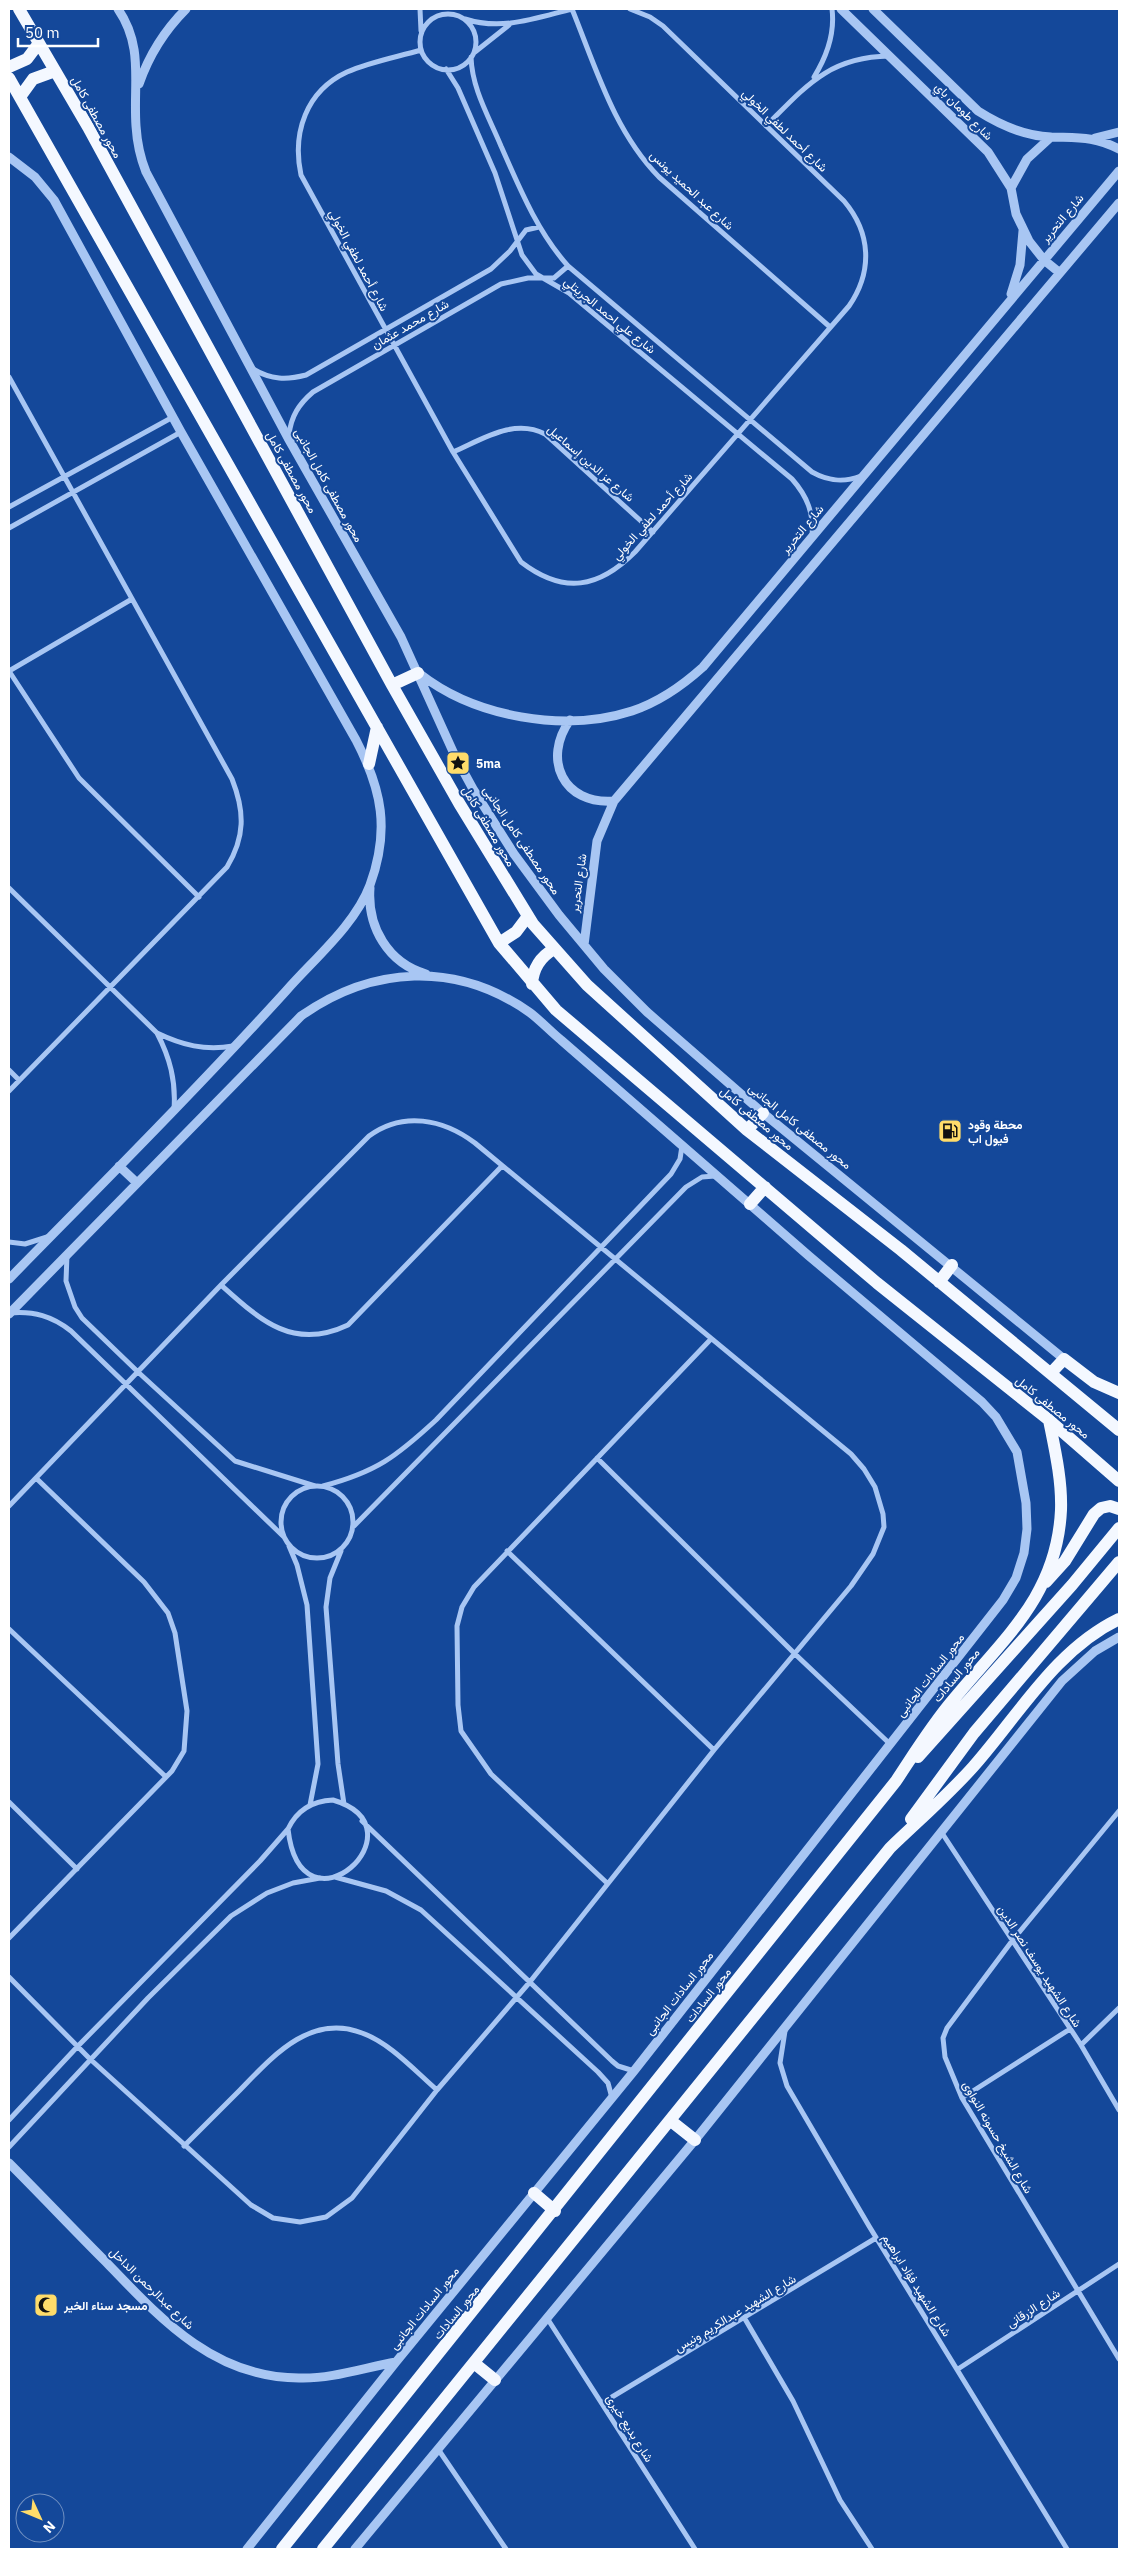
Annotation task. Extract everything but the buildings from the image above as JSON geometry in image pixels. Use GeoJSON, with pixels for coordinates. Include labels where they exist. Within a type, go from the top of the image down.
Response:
{"type":"FeatureCollection","features":[{"type":"Feature","properties":{"kind":"main road","name":"محور مصطفى كامل"},"geometry":{"type":"LineString","coordinates":[[19,9],[55,71],[392,685],[459,803],[528,916],[554,949],[587,985],[747,1130],[939,1282],[1119,1430]]}},
{"type":"Feature","properties":{"kind":"main road"},"geometry":{"type":"LineString","coordinates":[[9,67],[27,59],[38,43]]}},
{"type":"Feature","properties":{"kind":"main road"},"geometry":{"type":"LineString","coordinates":[[20,97],[33,79],[55,71]]}},
{"type":"Feature","properties":{"kind":"main road","name":"محور مصطفى كامل"},"geometry":{"type":"LineString","coordinates":[[9,78],[499,943],[556,1010],[877,1283],[1050,1420],[1119,1481]]}},
{"type":"Feature","properties":{"kind":"main road"},"geometry":{"type":"LineString","coordinates":[[392,685],[418,673]]}},
{"type":"Feature","properties":{"kind":"main road"},"geometry":{"type":"LineString","coordinates":[[369,764],[377,727]]}},
{"type":"Feature","properties":{"kind":"main road"},"geometry":{"type":"LineString","coordinates":[[499,943],[516,932],[528,916]]}},
{"type":"Feature","properties":{"kind":"main road"},"geometry":{"type":"LineString","coordinates":[[532,984],[536,966],[544,956],[554,949]]}},
{"type":"Feature","properties":{"kind":"main road"},"geometry":{"type":"LineString","coordinates":[[747,1130],[763,1113]]}},
{"type":"Feature","properties":{"kind":"main road"},"geometry":{"type":"LineString","coordinates":[[750,1204],[765,1187]]}},
{"type":"Feature","properties":{"kind":"main road"},"geometry":{"type":"LineString","coordinates":[[939,1282],[952,1265]]}},
{"type":"Feature","properties":{"kind":"main road"},"geometry":{"type":"LineString","coordinates":[[1050,1373],[1064,1359],[1094,1382],[1119,1394]]}},
{"type":"Feature","properties":{"kind":"main road","name":"محور السادات"},"geometry":{"type":"LineString","coordinates":[[282,2549],[555,2210],[896,1781],[934,1724],[1022,1620],[1042,1586],[1053,1556],[1061,1512],[1059,1467],[1050,1420]]}},
{"type":"Feature","properties":{"kind":"main road"},"geometry":{"type":"LineString","coordinates":[[1042,1586],[1065,1561],[1098,1510],[1110,1506],[1119,1509]]}},
{"type":"Feature","properties":{"kind":"main road"},"geometry":{"type":"LineString","coordinates":[[896,1781],[956,1717],[1072,1585],[1119,1528]]}},
{"type":"Feature","properties":{"kind":"main road"},"geometry":{"type":"LineString","coordinates":[[323,2549],[890,1848],[974,1732],[1119,1562]]}},
{"type":"Feature","properties":{"kind":"main road"},"geometry":{"type":"LineString","coordinates":[[890,1848],[973,1767],[1066,1654],[1092,1634],[1119,1619]]}},
{"type":"Feature","properties":{"kind":"main road"},"geometry":{"type":"LineString","coordinates":[[671,2121],[695,2140]]}},
{"type":"Feature","properties":{"kind":"main road"},"geometry":{"type":"LineString","coordinates":[[534,2193],[555,2210]]}},
{"type":"Feature","properties":{"kind":"main road"},"geometry":{"type":"LineString","coordinates":[[474,2363],[495,2380]]}},
{"type":"Feature","properties":{"kind":"street","name":"محور مصطفى كامل الجانبى"},"geometry":{"type":"LineString","coordinates":[[118,9],[133,38],[137,63],[137,141],[146,172],[288,438],[401,637],[455,756],[493,822],[536,885],[584,944],[642,1007],[763,1113],[952,1265],[1064,1359]]}},
{"type":"Feature","properties":{"kind":"street"},"geometry":{"type":"LineString","coordinates":[[136,94],[145,67],[160,39],[186,9]]}},
{"type":"Feature","properties":{"kind":"street"},"geometry":{"type":"LineString","coordinates":[[420,9],[421,50],[432,65],[446,69],[458,68],[497,32],[512,24]]}},
{"type":"Feature","properties":{"kind":"street"},"geometry":{"type":"LineString","coordinates":[[446,9],[451,14]]}},
{"type":"Feature","properties":{"kind":"street"},"geometry":{"type":"LineString","coordinates":[[421,32],[428,22],[439,15],[451,14],[495,25],[512,24],[572,9]]}},
{"type":"Feature","properties":{"kind":"street","name":"شارع عبد الحميد يونس"},"geometry":{"type":"LineString","coordinates":[[572,9],[619,122],[641,157],[659,177],[830,327]]}},
{"type":"Feature","properties":{"kind":"street","name":"شارع أحمد لطفي الخولي"},"geometry":{"type":"LineString","coordinates":[[421,50],[348,72],[333,81],[312,102],[304,116],[297,145],[301,174],[453,452],[522,562],[548,579],[580,583],[609,575],[635,552],[653,532],[849,306],[861,284],[867,260],[864,234],[859,222],[844,201],[663,26],[650,17],[630,9]]}},
{"type":"Feature","properties":{"kind":"street"},"geometry":{"type":"LineString","coordinates":[[812,80],[828,50],[832,33],[832,9]]}},
{"type":"Feature","properties":{"kind":"street","name":"شارع طومان باي"},"geometry":{"type":"LineString","coordinates":[[841,9],[988,152],[1011,188],[1012,201],[1023,231],[1044,260],[1060,273]]}},
{"type":"Feature","properties":{"kind":"street","name":"شارع طومان باي"},"geometry":{"type":"LineString","coordinates":[[873,9],[978,111],[1020,132],[1051,137],[1079,136],[1094,138],[1119,149]]}},
{"type":"Feature","properties":{"kind":"street"},"geometry":{"type":"LineString","coordinates":[[463,18],[475,34],[476,44],[472,55]]}},
{"type":"Feature","properties":{"kind":"street","name":"شارع علي احمد الجريتلي"},"geometry":{"type":"LineString","coordinates":[[472,55],[474,84],[538,227],[568,266],[808,469],[822,477],[843,481],[864,475]]}},
{"type":"Feature","properties":{"kind":"street"},"geometry":{"type":"LineString","coordinates":[[766,126],[812,80],[841,63],[857,58],[890,56]]}},
{"type":"Feature","properties":{"kind":"street","name":"شارع علي احمد الجريتلي"},"geometry":{"type":"LineString","coordinates":[[446,69],[461,93],[495,173],[525,262],[542,278],[569,293],[792,479],[801,488],[811,512],[812,538]]}},
{"type":"Feature","properties":{"kind":"street"},"geometry":{"type":"LineString","coordinates":[[1094,138],[1119,132]]}},
{"type":"Feature","properties":{"kind":"street"},"geometry":{"type":"LineString","coordinates":[[1011,188],[1027,159],[1051,137]]}},
{"type":"Feature","properties":{"kind":"street"},"geometry":{"type":"LineString","coordinates":[[9,157],[35,177],[54,200],[181,432],[369,764],[379,796],[382,828],[370,886],[371,916],[383,944],[405,965],[434,976],[476,986],[529,1012],[750,1204]]}},
{"type":"Feature","properties":{"kind":"street","name":"شارع التحرير"},"geometry":{"type":"LineString","coordinates":[[418,673],[439,689],[481,706],[510,714],[570,720],[611,716],[632,710],[657,700],[690,678],[703,667],[812,538],[1119,170]]}},
{"type":"Feature","properties":{"kind":"street","name":"شارع التحرير"},"geometry":{"type":"LineString","coordinates":[[584,944],[597,841],[614,801],[1119,203]]}},
{"type":"Feature","properties":{"kind":"street","name":"شارع محمد عثمان"},"geometry":{"type":"LineString","coordinates":[[249,366],[262,374],[276,379],[292,379],[306,375],[490,269],[501,261],[526,230],[538,227]]}},
{"type":"Feature","properties":{"kind":"street"},"geometry":{"type":"LineString","coordinates":[[1008,302],[1020,265],[1023,231]]}},
{"type":"Feature","properties":{"kind":"street","name":"شارع محمد عثمان"},"geometry":{"type":"LineString","coordinates":[[288,438],[290,425],[303,401],[313,392],[501,284],[514,280],[560,275],[568,266]]}},
{"type":"Feature","properties":{"kind":"street"},"geometry":{"type":"LineString","coordinates":[[9,377],[232,779],[240,800],[243,817],[242,835],[236,852],[227,867],[9,1090]]}},
{"type":"Feature","properties":{"kind":"street"},"geometry":{"type":"LineString","coordinates":[[9,507],[173,416]]}},
{"type":"Feature","properties":{"kind":"street","name":"شارع عز الدين إسماعيل"},"geometry":{"type":"LineString","coordinates":[[453,452],[514,427],[536,429],[545,434],[653,532]]}},
{"type":"Feature","properties":{"kind":"street"},"geometry":{"type":"LineString","coordinates":[[9,528],[181,432]]}},
{"type":"Feature","properties":{"kind":"street"},"geometry":{"type":"LineString","coordinates":[[132,599],[9,671],[79,778],[199,897]]}},
{"type":"Feature","properties":{"kind":"street"},"geometry":{"type":"LineString","coordinates":[[570,720],[558,739],[556,750],[558,766],[565,782],[572,790],[592,800],[614,801]]}},
{"type":"Feature","properties":{"kind":"street"},"geometry":{"type":"LineString","coordinates":[[9,1279],[236,1046],[341,929],[370,886]]}},
{"type":"Feature","properties":{"kind":"street"},"geometry":{"type":"LineString","coordinates":[[9,888],[157,1033],[176,1042],[196,1048],[217,1049],[236,1046]]}},
{"type":"Feature","properties":{"kind":"street"},"geometry":{"type":"LineString","coordinates":[[9,1314],[136,1182],[301,1016],[314,1006],[344,990],[367,982],[392,976],[434,976]]}},
{"type":"Feature","properties":{"kind":"street"},"geometry":{"type":"LineString","coordinates":[[157,1033],[172,1070],[176,1090],[174,1109]]}},
{"type":"Feature","properties":{"kind":"street"},"geometry":{"type":"LineString","coordinates":[[9,1070],[19,1080]]}},
{"type":"Feature","properties":{"kind":"street"},"geometry":{"type":"LineString","coordinates":[[9,1506],[221,1284],[369,1136],[384,1126],[406,1120],[417,1120],[445,1126],[464,1135],[617,1259],[851,1454],[869,1476],[880,1499],[884,1527],[873,1554],[851,1586],[714,1750],[529,1983],[437,2090],[352,2198],[335,2212],[312,2221],[286,2221],[263,2214],[250,2206],[90,2059],[9,1977]]}},
{"type":"Feature","properties":{"kind":"street"},"geometry":{"type":"LineString","coordinates":[[323,1486],[364,1473],[402,1452],[436,1420],[671,1174],[680,1159],[682,1145]]}},
{"type":"Feature","properties":{"kind":"street"},"geometry":{"type":"LineString","coordinates":[[119,1166],[136,1182]]}},
{"type":"Feature","properties":{"kind":"street"},"geometry":{"type":"LineString","coordinates":[[221,1284],[248,1309],[279,1330],[314,1335],[336,1331],[348,1325],[502,1166]]}},
{"type":"Feature","properties":{"kind":"street"},"geometry":{"type":"LineString","coordinates":[[354,1526],[686,1187],[702,1177],[718,1176]]}},
{"type":"Feature","properties":{"kind":"street","name":"محور السادات الجانبى"},"geometry":{"type":"LineString","coordinates":[[247,2549],[396,2362],[612,2098],[892,1745],[1003,1600],[1019,1569],[1024,1553],[1027,1529],[1023,1479],[1017,1452],[996,1417],[982,1402],[750,1204]]}},
{"type":"Feature","properties":{"kind":"street"},"geometry":{"type":"LineString","coordinates":[[9,1242],[29,1243],[52,1234]]}},
{"type":"Feature","properties":{"kind":"street"},"geometry":{"type":"LineString","coordinates":[[68,1254],[66,1281],[75,1307],[82,1318],[138,1372],[236,1461],[315,1486]]}},
{"type":"Feature","properties":{"kind":"street"},"geometry":{"type":"LineString","coordinates":[[9,1314],[36,1314],[60,1323],[126,1384],[284,1538],[289,1546],[307,1605],[318,1764],[310,1805]]}},
{"type":"Feature","properties":{"kind":"street"},"geometry":{"type":"LineString","coordinates":[[607,1883],[490,1774],[461,1731],[458,1705],[456,1641],[459,1617],[466,1599],[474,1587],[711,1339]]}},
{"type":"Feature","properties":{"kind":"street"},"geometry":{"type":"LineString","coordinates":[[597,1458],[794,1654],[892,1745]]}},
{"type":"Feature","properties":{"kind":"street"},"geometry":{"type":"LineString","coordinates":[[9,1938],[177,1766],[184,1751],[187,1726],[183,1680],[168,1613],[144,1582],[36,1478]]}},
{"type":"Feature","properties":{"kind":"street"},"geometry":{"type":"LineString","coordinates":[[284,1538],[281,1518],[289,1499],[296,1492],[315,1486],[323,1486],[333,1489],[349,1504],[354,1526],[352,1535],[341,1551],[330,1578],[326,1607],[338,1764],[344,1804]]}},
{"type":"Feature","properties":{"kind":"street"},"geometry":{"type":"LineString","coordinates":[[289,1546],[300,1555],[314,1559],[328,1558],[341,1551]]}},
{"type":"Feature","properties":{"kind":"street"},"geometry":{"type":"LineString","coordinates":[[507,1551],[714,1750]]}},
{"type":"Feature","properties":{"kind":"street"},"geometry":{"type":"LineString","coordinates":[[9,1629],[166,1778]]}},
{"type":"Feature","properties":{"kind":"street"},"geometry":{"type":"LineString","coordinates":[[355,2549],[695,2140],[942,1834],[1062,1681],[1095,1651],[1119,1637]]}},
{"type":"Feature","properties":{"kind":"street"},"geometry":{"type":"LineString","coordinates":[[9,2120],[78,2046],[260,1862],[302,1811],[310,1805],[321,1801],[333,1800],[355,1811],[362,1821],[612,2061],[618,2066],[634,2070]]}},
{"type":"Feature","properties":{"kind":"street"},"geometry":{"type":"LineString","coordinates":[[9,1802],[77,1869]]}},
{"type":"Feature","properties":{"kind":"street","name":"شارع الشيخ حسونه النواوى"},"geometry":{"type":"LineString","coordinates":[[1119,1811],[1012,1941],[947,2028],[943,2038],[945,2057],[962,2098],[1119,2359]]}},
{"type":"Feature","properties":{"kind":"street"},"geometry":{"type":"LineString","coordinates":[[335,1877],[351,1870],[364,1853],[366,1842],[362,1821]]}},
{"type":"Feature","properties":{"kind":"street"},"geometry":{"type":"LineString","coordinates":[[288,1829],[294,1857],[307,1872],[320,1878]]}},
{"type":"Feature","properties":{"kind":"street","name":"شارع الشهيد يوسف نصر الدين"},"geometry":{"type":"LineString","coordinates":[[942,1834],[1081,2045],[1119,2110]]}},
{"type":"Feature","properties":{"kind":"street"},"geometry":{"type":"LineString","coordinates":[[9,2147],[148,1998],[231,1916],[267,1893],[293,1883],[320,1878],[335,1877],[386,1891],[410,1903],[604,2077],[612,2098]]}},
{"type":"Feature","properties":{"kind":"street"},"geometry":{"type":"LineString","coordinates":[[1081,2045],[1119,2008]]}},
{"type":"Feature","properties":{"kind":"street","name":"شارع الشهيد فؤاد ابراهيم"},"geometry":{"type":"LineString","coordinates":[[786,2026],[780,2062],[784,2080],[876,2238],[1067,2548]]}},
{"type":"Feature","properties":{"kind":"street"},"geometry":{"type":"LineString","coordinates":[[184,2146],[275,2054],[306,2034],[321,2030],[350,2029],[364,2033],[389,2049],[437,2090]]}},
{"type":"Feature","properties":{"kind":"street"},"geometry":{"type":"LineString","coordinates":[[962,2098],[1070,2030]]}},
{"type":"Feature","properties":{"kind":"street","name":"شارع عبدالرحمن الداخل"},"geometry":{"type":"LineString","coordinates":[[9,2163],[157,2314],[182,2337],[224,2362],[254,2373],[297,2378],[337,2375],[396,2362]]}},
{"type":"Feature","properties":{"kind":"street","name":"شارع الشهيد عبدالكريم ونيس"},"geometry":{"type":"LineString","coordinates":[[602,2403],[745,2319],[876,2238]]}},
{"type":"Feature","properties":{"kind":"street","name":"شارع الزرقانى"},"geometry":{"type":"LineString","coordinates":[[958,2369],[1119,2264]]}},
{"type":"Feature","properties":{"kind":"street","name":"شارع بديع خيرى"},"geometry":{"type":"LineString","coordinates":[[547,2318],[695,2549]]}},
{"type":"Feature","properties":{"kind":"street"},"geometry":{"type":"LineString","coordinates":[[745,2319],[793,2401],[840,2500],[872,2549]]}},
{"type":"Feature","properties":{"kind":"street"},"geometry":{"type":"LineString","coordinates":[[438,2448],[506,2549]]}},
{"type":"Feature","properties":{"kind":"place","name":"5ma"},"geometry":{"type":"Point","coordinates":[458,763]}},
{"type":"Feature","properties":{"kind":"place","name":"محطة وقود فيول اب"},"geometry":{"type":"Point","coordinates":[950,1131]}},
{"type":"Feature","properties":{"kind":"place","name":"مسجد سناء الخير"},"geometry":{"type":"Point","coordinates":[46,2305]}}]}
